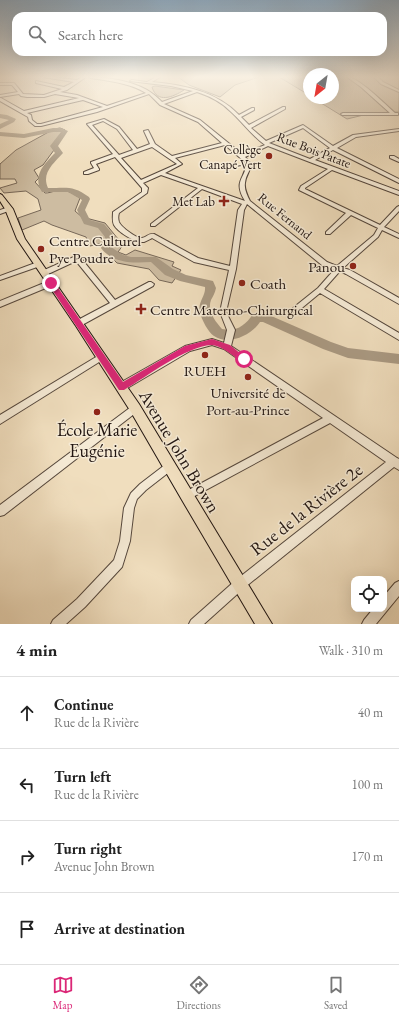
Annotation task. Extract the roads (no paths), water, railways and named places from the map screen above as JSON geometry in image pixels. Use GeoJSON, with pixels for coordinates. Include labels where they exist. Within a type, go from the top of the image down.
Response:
{"type":"FeatureCollection","features":[{"type":"Feature","properties":{"kind":"main road","name":"Avenue John Brown"},"geometry":{"type":"LineString","coordinates":[[0,196],[9,209],[21,239],[122,387],[264,624]]}},
{"type":"Feature","properties":{"kind":"street"},"geometry":{"type":"LineString","coordinates":[[13,106],[30,116],[30,120],[36,125],[41,125],[106,107]]}},
{"type":"Feature","properties":{"kind":"street"},"geometry":{"type":"LineString","coordinates":[[24,112],[48,106]]}},
{"type":"Feature","properties":{"kind":"street"},"geometry":{"type":"LineString","coordinates":[[166,106],[194,118],[242,156],[303,126],[333,148],[399,181]]}},
{"type":"Feature","properties":{"kind":"street","name":"Rue Bois Patate"},"geometry":{"type":"LineString","coordinates":[[227,106],[267,144],[399,193]]}},
{"type":"Feature","properties":{"kind":"street"},"geometry":{"type":"LineString","coordinates":[[387,106],[397,114]]}},
{"type":"Feature","properties":{"kind":"street"},"geometry":{"type":"LineString","coordinates":[[249,127],[284,108]]}},
{"type":"Feature","properties":{"kind":"street"},"geometry":{"type":"LineString","coordinates":[[239,117],[253,109]]}},
{"type":"Feature","properties":{"kind":"street"},"geometry":{"type":"LineString","coordinates":[[343,114],[397,114]]}},
{"type":"Feature","properties":{"kind":"street"},"geometry":{"type":"LineString","coordinates":[[136,150],[118,128],[103,120],[90,124],[140,182],[145,190],[116,212],[115,216],[117,224],[132,236],[140,240],[144,240],[152,235],[196,260],[233,269]]}},
{"type":"Feature","properties":{"kind":"street"},"geometry":{"type":"LineString","coordinates":[[310,161],[360,135],[399,130]]}},
{"type":"Feature","properties":{"kind":"street"},"geometry":{"type":"LineString","coordinates":[[140,182],[180,164],[173,157],[153,145],[146,132]]}},
{"type":"Feature","properties":{"kind":"street"},"geometry":{"type":"LineString","coordinates":[[173,157],[226,143]]}},
{"type":"Feature","properties":{"kind":"street"},"geometry":{"type":"LineString","coordinates":[[86,173],[97,169],[92,163],[153,145]]}},
{"type":"Feature","properties":{"kind":"street","name":"Rue Fernand"},"geometry":{"type":"LineString","coordinates":[[242,156],[248,165],[242,183],[242,189],[246,202],[326,264],[339,268],[399,301]]}},
{"type":"Feature","properties":{"kind":"street"},"geometry":{"type":"LineString","coordinates":[[392,157],[399,161]]}},
{"type":"Feature","properties":{"kind":"street"},"geometry":{"type":"LineString","coordinates":[[331,169],[303,187],[302,190],[399,236]]}},
{"type":"Feature","properties":{"kind":"street"},"geometry":{"type":"LineString","coordinates":[[161,173],[201,188],[246,202],[241,210],[233,269],[223,312],[230,334],[227,347]]}},
{"type":"Feature","properties":{"kind":"street"},"geometry":{"type":"LineString","coordinates":[[153,225],[201,188]]}},
{"type":"Feature","properties":{"kind":"street"},"geometry":{"type":"LineString","coordinates":[[295,310],[320,290],[339,268],[376,236],[381,227],[399,208]]}},
{"type":"Feature","properties":{"kind":"street"},"geometry":{"type":"LineString","coordinates":[[0,212],[9,209]]}},
{"type":"Feature","properties":{"kind":"street"},"geometry":{"type":"LineString","coordinates":[[328,233],[350,213]]}},
{"type":"Feature","properties":{"kind":"street"},"geometry":{"type":"LineString","coordinates":[[44,272],[76,258],[114,304]]}},
{"type":"Feature","properties":{"kind":"street"},"geometry":{"type":"LineString","coordinates":[[0,278],[38,264]]}},
{"type":"Feature","properties":{"kind":"street"},"geometry":{"type":"LineString","coordinates":[[0,304],[51,283]]}},
{"type":"Feature","properties":{"kind":"street"},"geometry":{"type":"LineString","coordinates":[[79,323],[151,284]]}},
{"type":"Feature","properties":{"kind":"street"},"geometry":{"type":"LineString","coordinates":[[320,290],[399,337]]}},
{"type":"Feature","properties":{"kind":"street"},"geometry":{"type":"LineString","coordinates":[[122,387],[188,348],[212,342],[227,347],[397,463]]}},
{"type":"Feature","properties":{"kind":"street"},"geometry":{"type":"LineString","coordinates":[[0,420],[101,357]]}},
{"type":"Feature","properties":{"kind":"street"},"geometry":{"type":"LineString","coordinates":[[0,511],[135,408]]}},
{"type":"Feature","properties":{"kind":"street"},"geometry":{"type":"LineString","coordinates":[[186,496],[331,418]]}},
{"type":"Feature","properties":{"kind":"street","name":"Rue de la Rivière 2e"},"geometry":{"type":"LineString","coordinates":[[195,624],[240,584],[397,463]]}},
{"type":"Feature","properties":{"kind":"street"},"geometry":{"type":"LineString","coordinates":[[57,624],[81,604],[118,563],[125,541],[129,508],[134,496],[143,486],[170,466]]}},
{"type":"Feature","properties":{"kind":"street"},"geometry":{"type":"LineString","coordinates":[[387,601],[399,587]]}},
{"type":"Feature","properties":{"kind":"street"},"geometry":{"type":"LineString","coordinates":[[368,624],[378,612]]}},
{"type":"Feature","properties":{"kind":"waterway"},"geometry":{"type":"LineString","coordinates":[[0,116],[13,119],[0,127]]}},
{"type":"Feature","properties":{"kind":"waterway"},"geometry":{"type":"LineString","coordinates":[[0,134],[24,136],[57,129],[65,131],[54,146],[59,153],[42,174],[42,185],[45,190],[68,189],[78,193],[86,199],[81,210],[87,222],[101,226],[110,237],[106,248],[120,257],[131,260],[153,259],[169,272],[184,278],[209,284],[211,288],[204,307],[208,319],[218,333],[230,335],[236,334],[250,327],[257,317],[265,318],[327,346],[348,353],[399,359]]}},
{"type":"Feature","properties":{"kind":"place","name":"Collège Canapé-Vert"},"geometry":{"type":"Point","coordinates":[269,156]}},
{"type":"Feature","properties":{"kind":"place","name":"Met Lab"},"geometry":{"type":"Point","coordinates":[224,201]}},
{"type":"Feature","properties":{"kind":"place","name":"Centre Culturel Pye Poudre"},"geometry":{"type":"Point","coordinates":[41,249]}},
{"type":"Feature","properties":{"kind":"place","name":"Panou"},"geometry":{"type":"Point","coordinates":[353,266]}},
{"type":"Feature","properties":{"kind":"place","name":"Coath"},"geometry":{"type":"Point","coordinates":[242,283]}},
{"type":"Feature","properties":{"kind":"place","name":"Centre Materno-Chirurgical"},"geometry":{"type":"Point","coordinates":[141,309]}},
{"type":"Feature","properties":{"kind":"place","name":"RUEH"},"geometry":{"type":"Point","coordinates":[205,355]}},
{"type":"Feature","properties":{"kind":"place","name":"Université de Port-au-Prince"},"geometry":{"type":"Point","coordinates":[248,377]}},
{"type":"Feature","properties":{"kind":"place","name":"École Marie Eugénie"},"geometry":{"type":"Point","coordinates":[97,412]}}]}
